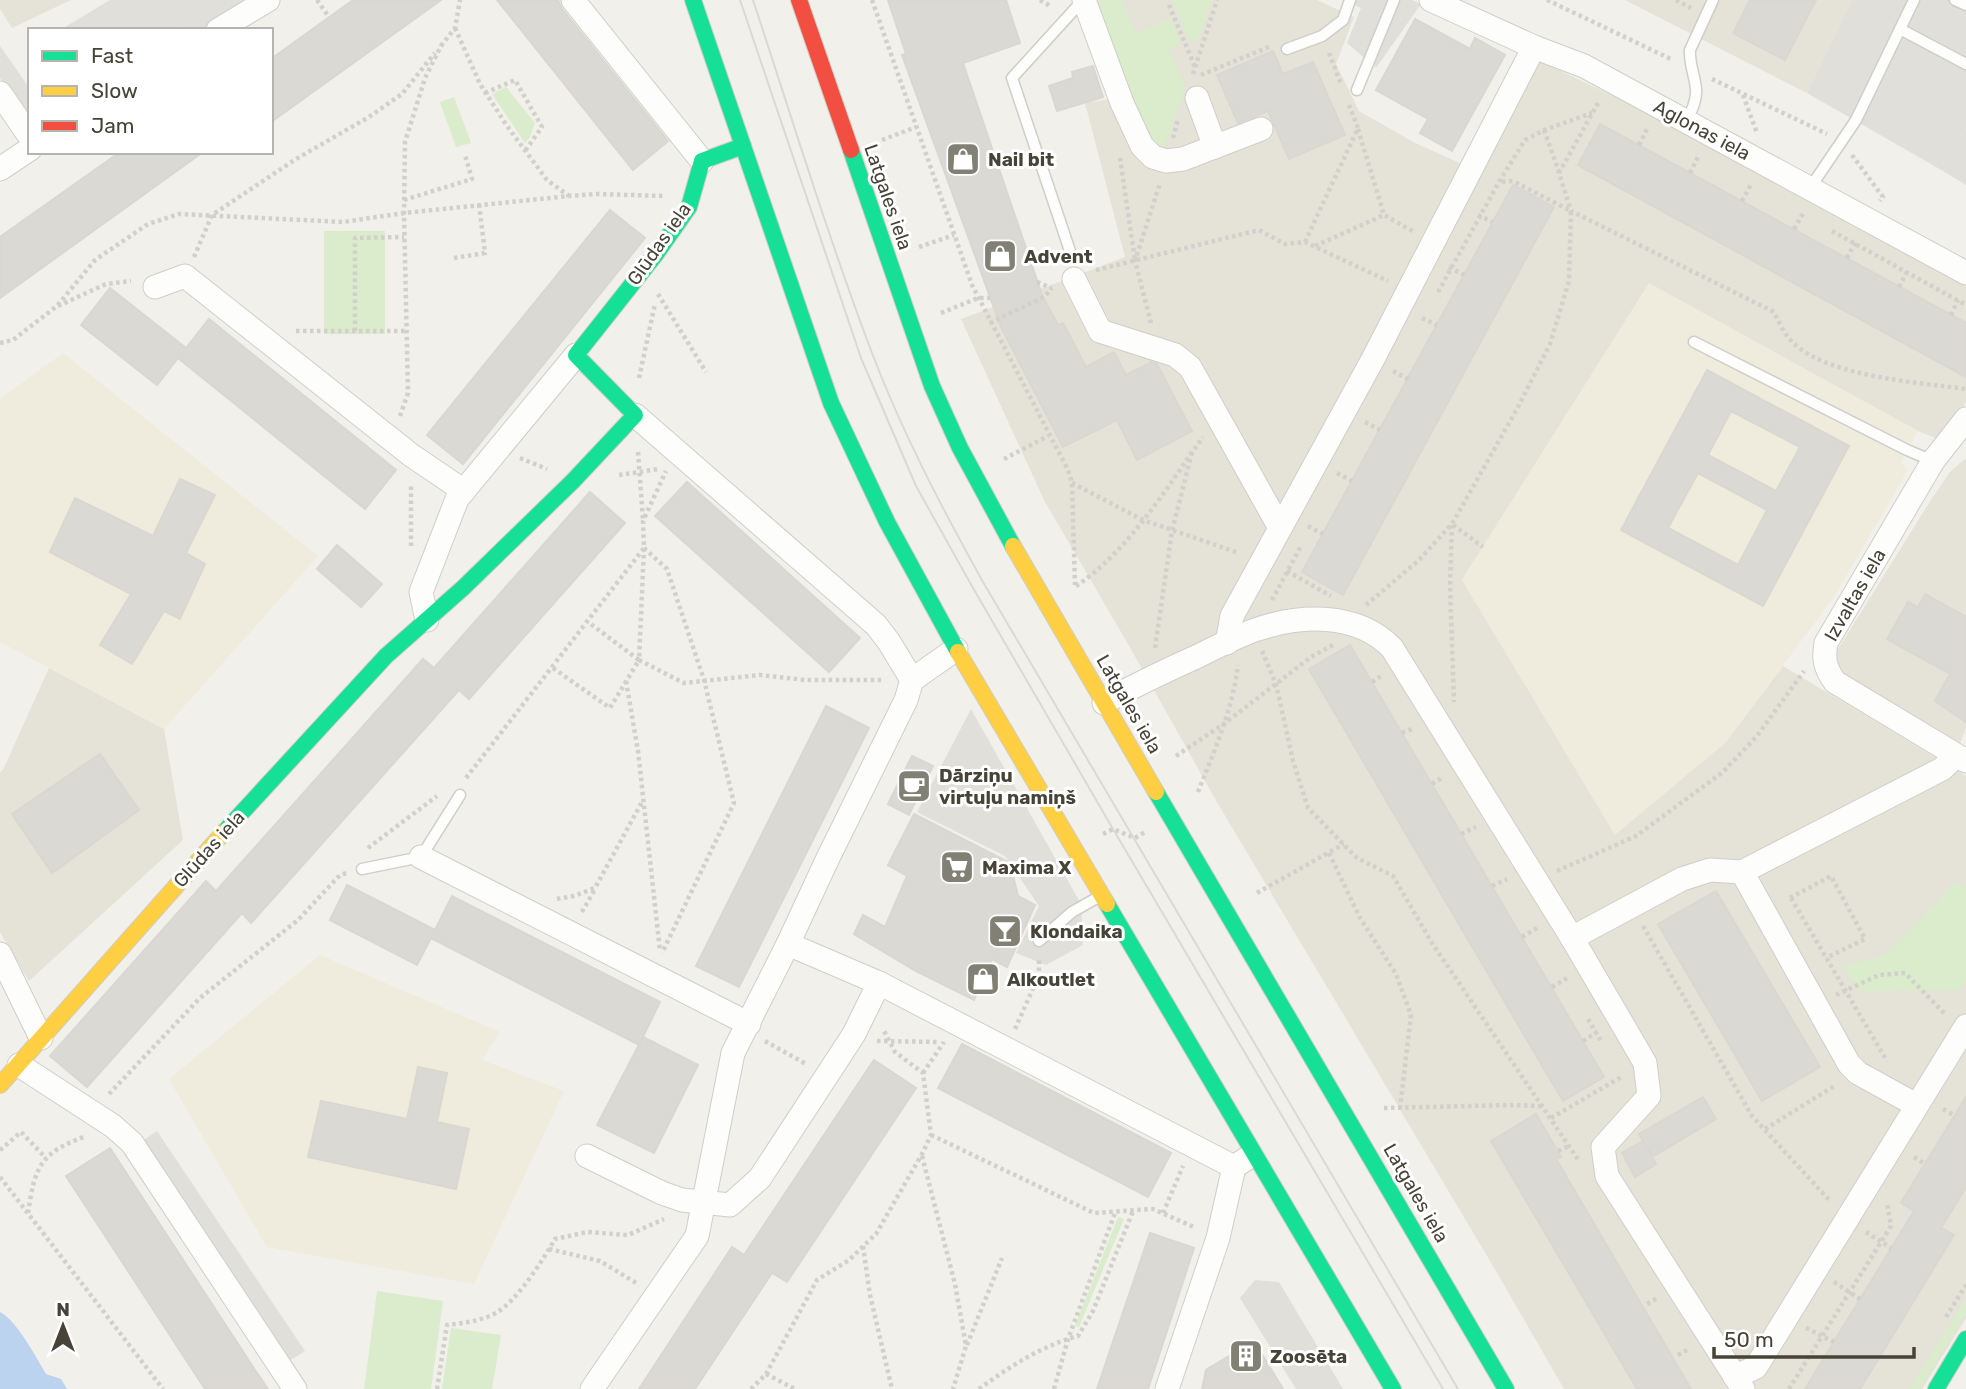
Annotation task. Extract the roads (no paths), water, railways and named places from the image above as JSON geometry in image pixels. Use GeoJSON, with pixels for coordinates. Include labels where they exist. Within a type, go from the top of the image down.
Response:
{"type":"FeatureCollection","features":[{"type":"Feature","properties":{"kind":"main road"},"geometry":{"type":"LineString","coordinates":[[693,0],[831,404],[887,522],[956,649],[1393,1389]]}},
{"type":"Feature","properties":{"kind":"main road","name":"Latgales iela"},"geometry":{"type":"LineString","coordinates":[[799,0],[932,386],[960,448],[1028,574],[1506,1389]]}},
{"type":"Feature","properties":{"kind":"main road"},"geometry":{"type":"LineString","coordinates":[[702,161],[743,146]]}},
{"type":"Feature","properties":{"kind":"main road","name":"Glūdas iela"},"geometry":{"type":"LineString","coordinates":[[576,355],[689,207],[702,161]]}},
{"type":"Feature","properties":{"kind":"main road"},"geometry":{"type":"LineString","coordinates":[[576,355],[635,415]]}},
{"type":"Feature","properties":{"kind":"main road","name":"Glūdas iela"},"geometry":{"type":"LineString","coordinates":[[0,1086],[209,848],[377,666],[573,481],[635,415]]}},
{"type":"Feature","properties":{"kind":"main road"},"geometry":{"type":"LineString","coordinates":[[1936,1389],[1966,1341]]}},
{"type":"Feature","properties":{"kind":"street"},"geometry":{"type":"LineString","coordinates":[[221,28],[268,0]]}},
{"type":"Feature","properties":{"kind":"street"},"geometry":{"type":"LineString","coordinates":[[573,0],[702,161]]}},
{"type":"Feature","properties":{"kind":"street"},"geometry":{"type":"LineString","coordinates":[[1083,0],[1122,103],[1142,146],[1153,157],[1166,161],[1183,159],[1261,129]]}},
{"type":"Feature","properties":{"kind":"street","name":"Aglonas iela"},"geometry":{"type":"LineString","coordinates":[[1431,0],[1534,47],[1584,66],[1867,220],[1964,283]]}},
{"type":"Feature","properties":{"kind":"street"},"geometry":{"type":"LineString","coordinates":[[1241,636],[1232,616],[1373,359],[1534,47]]}},
{"type":"Feature","properties":{"kind":"street"},"geometry":{"type":"LineString","coordinates":[[1194,89],[1215,146]]}},
{"type":"Feature","properties":{"kind":"street"},"geometry":{"type":"LineString","coordinates":[[0,93],[28,134]]}},
{"type":"Feature","properties":{"kind":"street"},"geometry":{"type":"LineString","coordinates":[[0,169],[28,150]]}},
{"type":"Feature","properties":{"kind":"street"},"geometry":{"type":"LineString","coordinates":[[155,288],[185,276],[411,456],[464,491]]}},
{"type":"Feature","properties":{"kind":"street"},"geometry":{"type":"LineString","coordinates":[[1074,279],[1100,331],[1175,355],[1190,367],[1280,528]]}},
{"type":"Feature","properties":{"kind":"street","name":"Glūdas iela"},"geometry":{"type":"LineString","coordinates":[[427,620],[421,592],[457,499],[576,355]]}},
{"type":"Feature","properties":{"kind":"street"},"geometry":{"type":"LineString","coordinates":[[635,415],[876,625],[912,680]]}},
{"type":"Feature","properties":{"kind":"street","name":"Izvaltas iela"},"geometry":{"type":"LineString","coordinates":[[1961,759],[1835,682],[1827,670],[1823,656],[1826,643],[1933,461],[1966,419]]}},
{"type":"Feature","properties":{"kind":"street"},"geometry":{"type":"LineString","coordinates":[[1104,703],[1241,636],[1294,620],[1348,622],[1379,635],[1392,648],[1573,938],[1645,1063],[1649,1096],[1603,1147],[1608,1176],[1739,1383],[1756,1367],[1965,1027]]}},
{"type":"Feature","properties":{"kind":"street"},"geometry":{"type":"LineString","coordinates":[[593,1389],[697,1236],[693,1201],[733,1054],[906,699],[912,680],[956,649]]}},
{"type":"Feature","properties":{"kind":"street"},"geometry":{"type":"LineString","coordinates":[[1573,938],[1682,879],[1710,870],[1742,872],[1961,759]]}},
{"type":"Feature","properties":{"kind":"street"},"geometry":{"type":"LineString","coordinates":[[421,857],[747,1027]]}},
{"type":"Feature","properties":{"kind":"street"},"geometry":{"type":"LineString","coordinates":[[1742,872],[1849,1064],[1858,1073],[1916,1105]]}},
{"type":"Feature","properties":{"kind":"street"},"geometry":{"type":"LineString","coordinates":[[788,944],[879,983],[951,1033],[1006,1049],[1234,1167]]}},
{"type":"Feature","properties":{"kind":"street"},"geometry":{"type":"LineString","coordinates":[[0,954],[41,1038]]}},
{"type":"Feature","properties":{"kind":"street"},"geometry":{"type":"LineString","coordinates":[[587,1156],[662,1193],[693,1201],[730,1205],[760,1178],[849,1042],[879,983]]}},
{"type":"Feature","properties":{"kind":"street"},"geometry":{"type":"LineString","coordinates":[[19,1065],[113,1126],[132,1143],[295,1389]]}},
{"type":"Feature","properties":{"kind":"street"},"geometry":{"type":"LineString","coordinates":[[1167,1389],[1218,1238],[1234,1167],[1254,1153]]}},
{"type":"Feature","properties":{"kind":"lane"},"geometry":{"type":"LineString","coordinates":[[1071,254],[1012,79],[1083,0]]}},
{"type":"Feature","properties":{"kind":"lane"},"geometry":{"type":"LineString","coordinates":[[1287,49],[1322,36],[1343,20],[1350,0]]}},
{"type":"Feature","properties":{"kind":"lane"},"geometry":{"type":"LineString","coordinates":[[1357,90],[1394,0]]}},
{"type":"Feature","properties":{"kind":"lane"},"geometry":{"type":"LineString","coordinates":[[1686,122],[1696,95],[1690,50],[1713,0]]}},
{"type":"Feature","properties":{"kind":"lane"},"geometry":{"type":"LineString","coordinates":[[1810,188],[1856,120],[1914,0]]}},
{"type":"Feature","properties":{"kind":"lane"},"geometry":{"type":"LineString","coordinates":[[1955,0],[1966,5]]}},
{"type":"Feature","properties":{"kind":"lane"},"geometry":{"type":"LineString","coordinates":[[1900,29],[1966,64]]}},
{"type":"Feature","properties":{"kind":"lane"},"geometry":{"type":"LineString","coordinates":[[1694,342],[1933,461]]}},
{"type":"Feature","properties":{"kind":"lane"},"geometry":{"type":"LineString","coordinates":[[362,869],[421,857],[460,795]]}},
{"type":"Feature","properties":{"kind":"lane"},"geometry":{"type":"LineString","coordinates":[[1039,941],[1072,912],[1101,896]]}},
{"type":"Feature","properties":{"kind":"water"},"geometry":{"type":"Polygon","coordinates":[[[0,1312],[19,1331],[46,1374],[61,1379],[67,1389],[0,1389],[0,1312]]]}},
{"type":"Feature","properties":{"kind":"tram line"},"geometry":{"type":"LineString","coordinates":[[740,0],[861,358],[916,486],[1113,829],[1443,1389]]}},
{"type":"Feature","properties":{"kind":"tram line"},"geometry":{"type":"LineString","coordinates":[[753,0],[856,309],[909,441],[983,582],[1458,1389]]}},
{"type":"Feature","properties":{"kind":"place","name":"Nail bit"},"geometry":{"type":"Point","coordinates":[963,159]}},
{"type":"Feature","properties":{"kind":"place","name":"Advent"},"geometry":{"type":"Point","coordinates":[1000,256]}},
{"type":"Feature","properties":{"kind":"place","name":"Dārziņu virtuļu namiņš"},"geometry":{"type":"Point","coordinates":[914,786]}},
{"type":"Feature","properties":{"kind":"place","name":"Maxima X"},"geometry":{"type":"Point","coordinates":[957,867]}},
{"type":"Feature","properties":{"kind":"place","name":"Klondaika"},"geometry":{"type":"Point","coordinates":[1005,931]}},
{"type":"Feature","properties":{"kind":"place","name":"Alkoutlet"},"geometry":{"type":"Point","coordinates":[983,979]}},
{"type":"Feature","properties":{"kind":"place","name":"Zoosēta"},"geometry":{"type":"Point","coordinates":[1246,1356]}}]}
